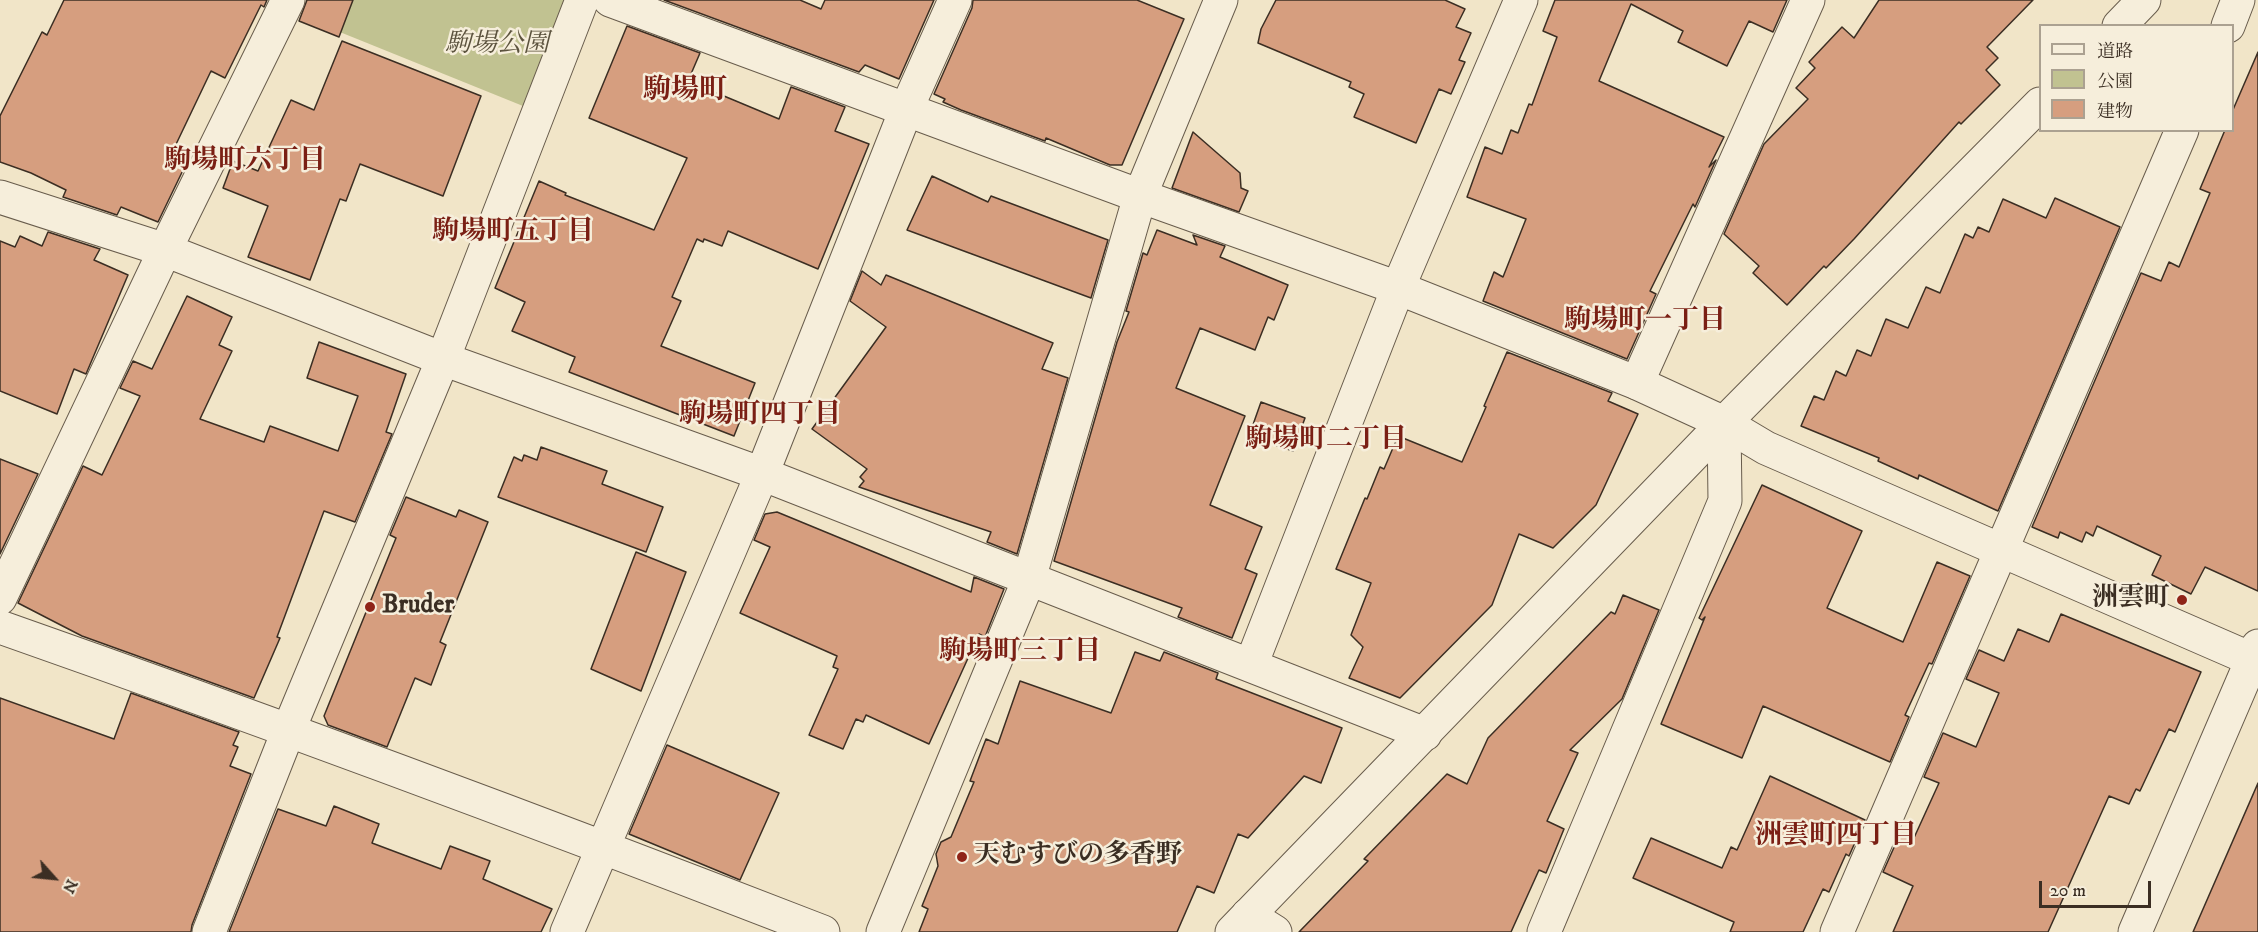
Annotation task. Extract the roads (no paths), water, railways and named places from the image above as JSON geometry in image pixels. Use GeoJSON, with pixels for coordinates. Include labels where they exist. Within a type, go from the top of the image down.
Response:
{"type":"FeatureCollection","features":[{"type":"Feature","properties":{"kind":"street"},"geometry":{"type":"LineString","coordinates":[[0,598],[165,250],[288,0]]}},
{"type":"Feature","properties":{"kind":"street"},"geometry":{"type":"LineString","coordinates":[[209,932],[289,729],[442,359],[582,0]]}},
{"type":"Feature","properties":{"kind":"street"},"geometry":{"type":"LineString","coordinates":[[610,0],[1140,196],[1398,288],[1637,383],[1724,423],[1766,448],[2002,551],[2256,656],[2135,932]]}},
{"type":"Feature","properties":{"kind":"street"},"geometry":{"type":"LineString","coordinates":[[567,932],[762,474],[906,110],[955,0]]}},
{"type":"Feature","properties":{"kind":"street"},"geometry":{"type":"LineString","coordinates":[[883,932],[1029,579],[1140,196],[1221,0]]}},
{"type":"Feature","properties":{"kind":"street"},"geometry":{"type":"LineString","coordinates":[[1251,665],[1398,288],[1521,0]]}},
{"type":"Feature","properties":{"kind":"street"},"geometry":{"type":"LineString","coordinates":[[1637,383],[1808,0]]}},
{"type":"Feature","properties":{"kind":"street"},"geometry":{"type":"LineString","coordinates":[[2121,24],[2144,0]]}},
{"type":"Feature","properties":{"kind":"street"},"geometry":{"type":"LineString","coordinates":[[2229,24],[2238,0]]}},
{"type":"Feature","properties":{"kind":"street"},"geometry":{"type":"LineString","coordinates":[[2244,0],[2258,6]]}},
{"type":"Feature","properties":{"kind":"street"},"geometry":{"type":"LineString","coordinates":[[1252,926],[1425,734],[1724,423],[2039,105]]}},
{"type":"Feature","properties":{"kind":"street"},"geometry":{"type":"LineString","coordinates":[[1837,932],[2181,132]]}},
{"type":"Feature","properties":{"kind":"street"},"geometry":{"type":"LineString","coordinates":[[0,197],[165,250],[442,359],[762,474],[1425,734]]}},
{"type":"Feature","properties":{"kind":"street"},"geometry":{"type":"LineString","coordinates":[[1544,932],[1725,501],[1724,423]]}},
{"type":"Feature","properties":{"kind":"street"},"geometry":{"type":"LineString","coordinates":[[0,627],[289,729],[823,932]]}},
{"type":"Feature","properties":{"kind":"place","name":"洲雲町"},"geometry":{"type":"Point","coordinates":[2182,600]}},
{"type":"Feature","properties":{"kind":"place","name":"Bruder"},"geometry":{"type":"Point","coordinates":[370,607]}},
{"type":"Feature","properties":{"kind":"place","name":"天むすびの多香野"},"geometry":{"type":"Point","coordinates":[962,857]}},
{"type":"Feature","properties":{"kind":"district","name":"駒場町"},"geometry":{"type":"Point","coordinates":[685,92]}},
{"type":"Feature","properties":{"kind":"district","name":"駒場町六丁目"},"geometry":{"type":"Point","coordinates":[245,162]}},
{"type":"Feature","properties":{"kind":"district","name":"駒場町五丁目"},"geometry":{"type":"Point","coordinates":[513,233]}},
{"type":"Feature","properties":{"kind":"district","name":"駒場町一丁目"},"geometry":{"type":"Point","coordinates":[1645,322]}},
{"type":"Feature","properties":{"kind":"district","name":"駒場町四丁目"},"geometry":{"type":"Point","coordinates":[760,416]}},
{"type":"Feature","properties":{"kind":"district","name":"駒場町二丁目"},"geometry":{"type":"Point","coordinates":[1326,441]}},
{"type":"Feature","properties":{"kind":"district","name":"駒場町三丁目"},"geometry":{"type":"Point","coordinates":[1020,653]}},
{"type":"Feature","properties":{"kind":"district","name":"洲雲町四丁目"},"geometry":{"type":"Point","coordinates":[1836,837]}},
{"type":"Feature","properties":{"kind":"park label","name":"駒場公園"},"geometry":{"type":"Point","coordinates":[497,46]}}]}
